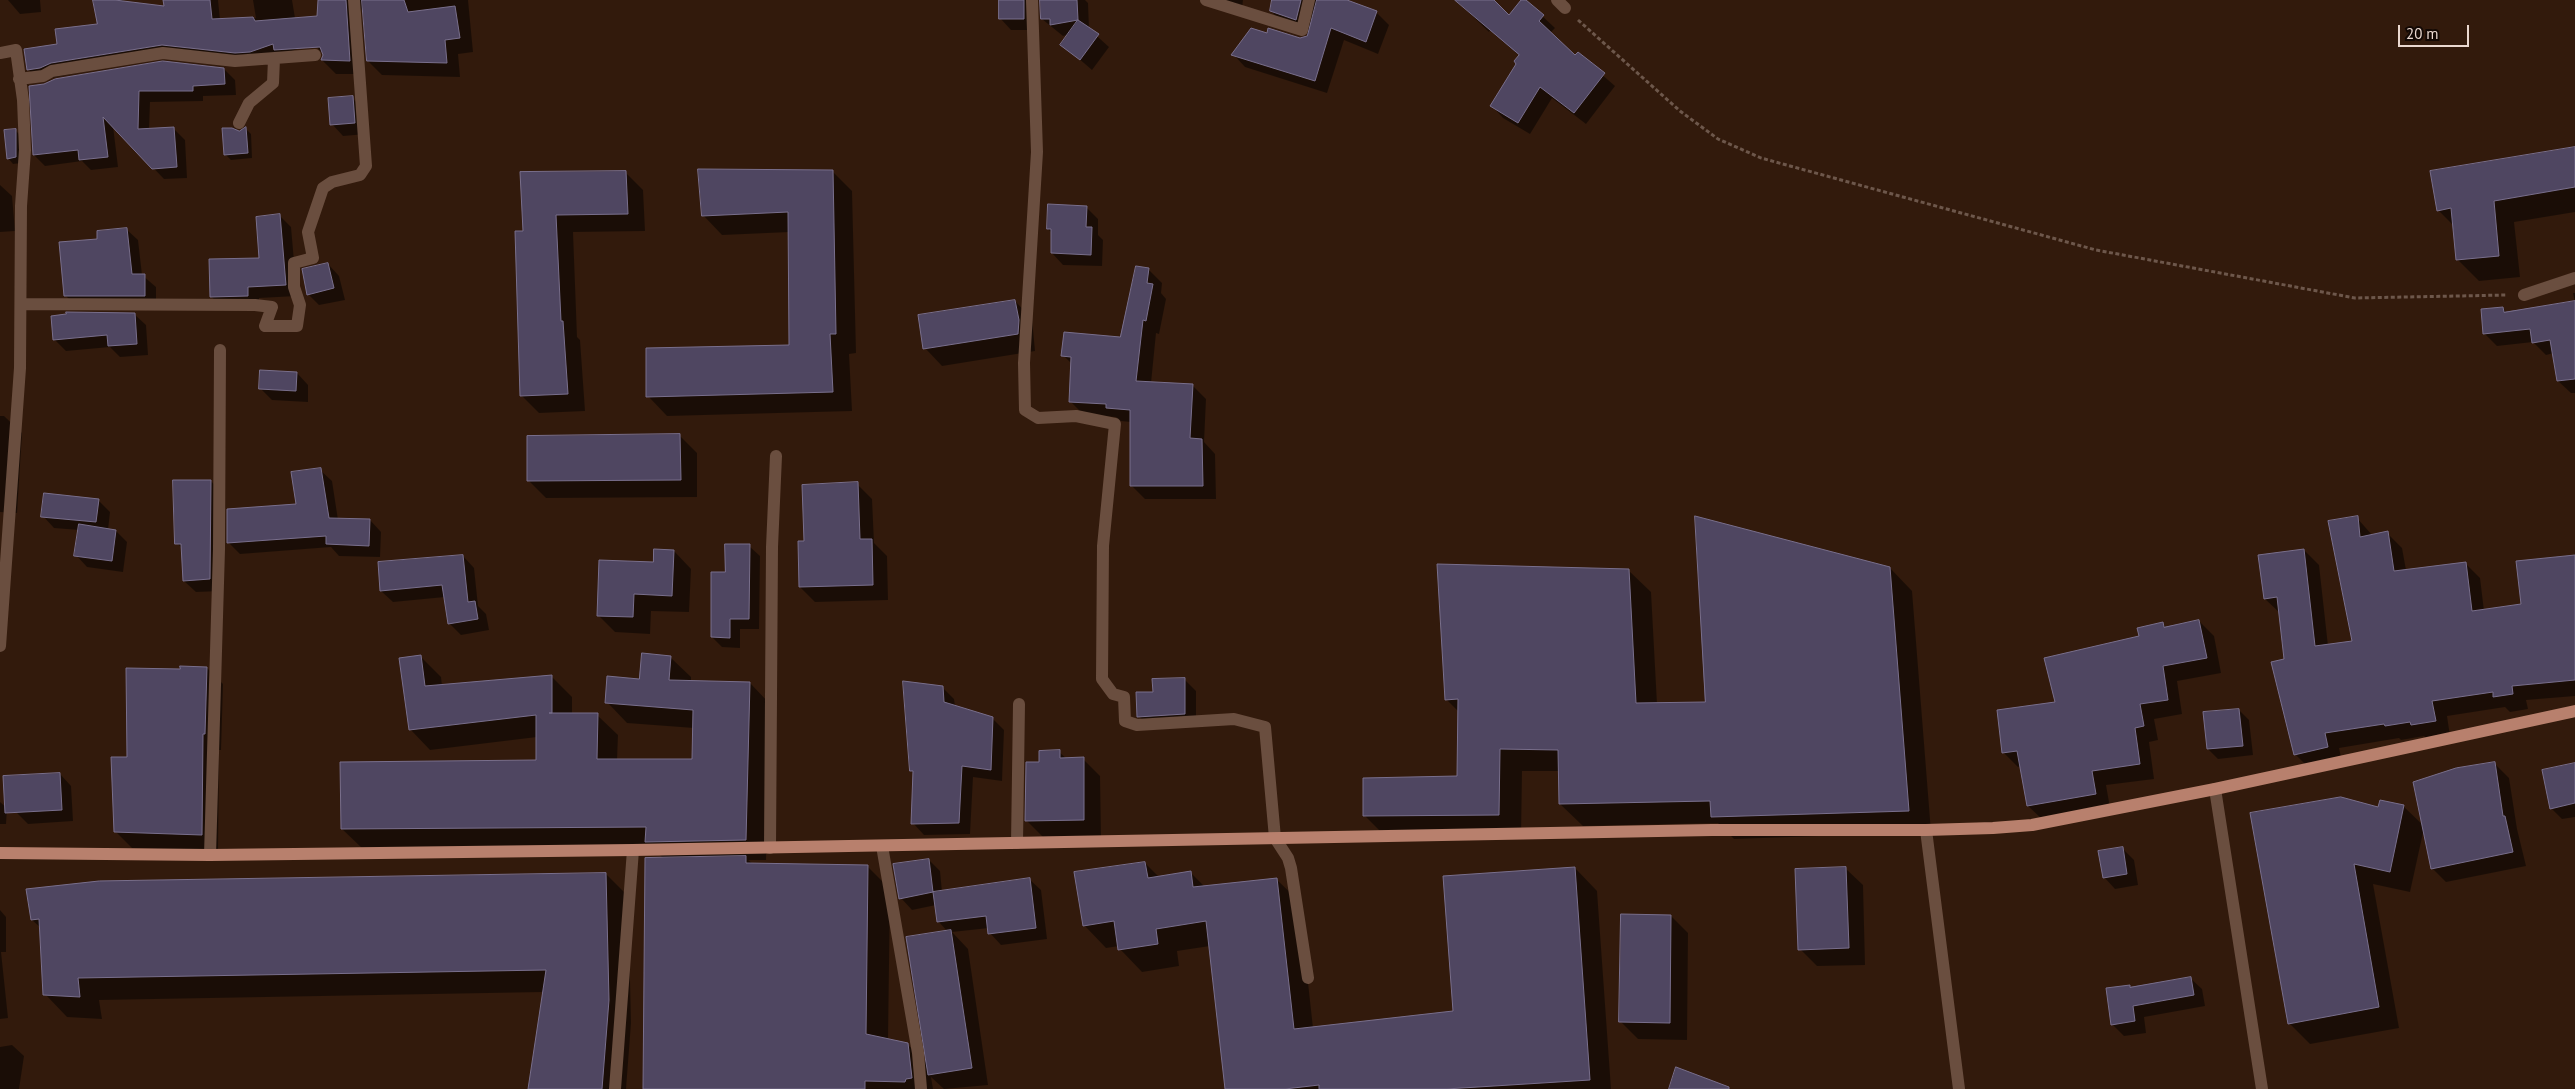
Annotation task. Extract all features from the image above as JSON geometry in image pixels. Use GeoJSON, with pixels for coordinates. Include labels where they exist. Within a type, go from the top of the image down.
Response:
{"type":"FeatureCollection","features":[{"type":"Feature","properties":{"kind":"main road"},"geometry":{"type":"LineString","coordinates":[[0,853],[210,855],[633,850],[1712,830],[1926,830],[2032,825],[2215,789],[2575,711]]}},
{"type":"Feature","properties":{"kind":"street"},"geometry":{"type":"LineString","coordinates":[[20,304],[255,305],[272,307],[264,326],[298,326],[300,305],[294,287],[294,263],[313,258],[308,232],[320,194],[328,184],[360,175],[366,166],[354,0]]}},
{"type":"Feature","properties":{"kind":"street"},"geometry":{"type":"LineString","coordinates":[[1032,0],[1037,152],[1024,363],[1025,410],[1038,418],[1076,416],[1115,424],[1103,546],[1102,679],[1113,694],[1124,698],[1125,721],[1137,725],[1234,719],[1265,727],[1275,838],[1288,858],[1291,868],[1308,978]]}},
{"type":"Feature","properties":{"kind":"street"},"geometry":{"type":"LineString","coordinates":[[1206,0],[1302,30],[1309,0]]}},
{"type":"Feature","properties":{"kind":"street"},"geometry":{"type":"LineString","coordinates":[[0,53],[16,50],[23,100],[25,150],[21,206],[20,368],[0,646]]}},
{"type":"Feature","properties":{"kind":"street"},"geometry":{"type":"LineString","coordinates":[[19,79],[43,76],[52,71],[163,53],[236,61],[315,55]]}},
{"type":"Feature","properties":{"kind":"street"},"geometry":{"type":"LineString","coordinates":[[239,123],[249,103],[273,83],[274,59]]}},
{"type":"Feature","properties":{"kind":"street"},"geometry":{"type":"LineString","coordinates":[[2524,295],[2575,278]]}},
{"type":"Feature","properties":{"kind":"street"},"geometry":{"type":"LineString","coordinates":[[210,855],[219,549],[220,350]]}},
{"type":"Feature","properties":{"kind":"street"},"geometry":{"type":"LineString","coordinates":[[770,848],[772,547],[776,456]]}},
{"type":"Feature","properties":{"kind":"street"},"geometry":{"type":"LineString","coordinates":[[1017,843],[1018,704]]}},
{"type":"Feature","properties":{"kind":"street"},"geometry":{"type":"LineString","coordinates":[[2215,789],[2262,1089]]}},
{"type":"Feature","properties":{"kind":"street"},"geometry":{"type":"LineString","coordinates":[[1926,830],[1959,1089]]}},
{"type":"Feature","properties":{"kind":"street"},"geometry":{"type":"LineString","coordinates":[[882,846],[918,1053],[920,1089]]}},
{"type":"Feature","properties":{"kind":"street"},"geometry":{"type":"LineString","coordinates":[[616,1089],[633,850]]}},
{"type":"Feature","properties":{"kind":"path"},"geometry":{"type":"LineString","coordinates":[[1561,4],[1680,111],[1718,138],[1761,158],[2096,250],[2355,298],[2524,295]]}},
{"type":"Feature","properties":{"kind":"building"},"geometry":{"type":"Polygon","coordinates":[[[93,0],[115,0],[164,6],[163,0],[210,0],[212,19],[253,17],[255,21],[317,16],[318,0],[346,0],[350,61],[321,60],[323,55],[320,47],[274,50],[273,44],[250,52],[235,53],[162,45],[51,63],[40,68],[27,70],[24,49],[57,44],[55,29],[97,24],[93,0]]]}},
{"type":"Feature","properties":{"kind":"building"},"geometry":{"type":"Polygon","coordinates":[[[362,0],[404,0],[408,12],[455,6],[460,38],[445,40],[447,63],[367,61],[362,0]]]}},
{"type":"Feature","properties":{"kind":"building"},"geometry":{"type":"Polygon","coordinates":[[[999,0],[1024,0],[1024,19],[999,19],[999,0]]]}},
{"type":"Feature","properties":{"kind":"building"},"geometry":{"type":"Polygon","coordinates":[[[1040,0],[1077,0],[1078,20],[1050,25],[1050,19],[1041,19],[1040,0]]]}},
{"type":"Feature","properties":{"kind":"building"},"geometry":{"type":"Polygon","coordinates":[[[1272,0],[1301,0],[1296,20],[1270,11],[1272,0]]]}},
{"type":"Feature","properties":{"kind":"building"},"geometry":{"type":"Polygon","coordinates":[[[1317,0],[1347,0],[1377,11],[1366,42],[1331,28],[1315,81],[1231,55],[1251,28],[1267,33],[1268,28],[1300,38],[1307,36],[1317,0]]]}},
{"type":"Feature","properties":{"kind":"building"},"geometry":{"type":"Polygon","coordinates":[[[1455,0],[1494,0],[1509,15],[1521,0],[1526,0],[1544,15],[1539,21],[1575,55],[1578,52],[1605,73],[1574,113],[1540,87],[1518,123],[1490,106],[1516,64],[1514,61],[1519,55],[1455,0]]]}},
{"type":"Feature","properties":{"kind":"building"},"geometry":{"type":"Polygon","coordinates":[[[1078,20],[1099,34],[1080,60],[1060,45],[1078,20]]]}},
{"type":"Feature","properties":{"kind":"building"},"geometry":{"type":"Polygon","coordinates":[[[163,61],[224,68],[225,84],[193,86],[193,91],[139,91],[138,129],[174,127],[177,167],[152,169],[103,117],[108,157],[79,160],[78,150],[33,155],[29,86],[44,84],[55,79],[163,61]]]}},
{"type":"Feature","properties":{"kind":"building"},"geometry":{"type":"Polygon","coordinates":[[[353,96],[355,123],[330,125],[328,98],[353,96]]]}},
{"type":"Feature","properties":{"kind":"building"},"geometry":{"type":"Polygon","coordinates":[[[246,127],[248,153],[224,155],[222,128],[232,128],[239,131],[246,127]]]}},
{"type":"Feature","properties":{"kind":"building"},"geometry":{"type":"Polygon","coordinates":[[[16,129],[16,157],[7,159],[4,130],[16,129]]]}},
{"type":"Feature","properties":{"kind":"building"},"geometry":{"type":"Polygon","coordinates":[[[2575,147],[2575,187],[2494,201],[2499,256],[2456,260],[2451,208],[2437,211],[2430,171],[2575,147]]]}},
{"type":"Feature","properties":{"kind":"building"},"geometry":{"type":"Polygon","coordinates":[[[698,169],[833,170],[836,334],[830,334],[833,392],[646,397],[646,348],[789,345],[788,212],[702,216],[698,169]]]}},
{"type":"Feature","properties":{"kind":"building"},"geometry":{"type":"Polygon","coordinates":[[[626,171],[628,214],[556,215],[561,321],[563,321],[568,394],[520,396],[515,231],[523,231],[520,172],[626,171]]]}},
{"type":"Feature","properties":{"kind":"building"},"geometry":{"type":"Polygon","coordinates":[[[1048,204],[1087,206],[1086,227],[1092,227],[1091,255],[1051,253],[1051,229],[1047,229],[1048,204]]]}},
{"type":"Feature","properties":{"kind":"building"},"geometry":{"type":"Polygon","coordinates":[[[280,214],[286,285],[248,287],[248,296],[210,297],[209,259],[259,258],[256,217],[280,214]]]}},
{"type":"Feature","properties":{"kind":"building"},"geometry":{"type":"Polygon","coordinates":[[[127,228],[132,274],[145,274],[145,296],[64,296],[59,242],[97,239],[97,231],[127,228]]]}},
{"type":"Feature","properties":{"kind":"building"},"geometry":{"type":"Polygon","coordinates":[[[328,263],[334,288],[307,295],[302,269],[328,263]]]}},
{"type":"Feature","properties":{"kind":"building"},"geometry":{"type":"Polygon","coordinates":[[[1136,266],[1149,268],[1147,283],[1153,284],[1146,321],[1143,320],[1136,381],[1193,384],[1190,438],[1202,439],[1203,486],[1130,486],[1130,410],[1106,408],[1106,404],[1069,402],[1071,357],[1061,356],[1064,332],[1120,337],[1136,266]]]}},
{"type":"Feature","properties":{"kind":"building"},"geometry":{"type":"Polygon","coordinates":[[[1015,300],[1019,320],[1018,334],[923,349],[918,315],[1015,300]]]}},
{"type":"Feature","properties":{"kind":"building"},"geometry":{"type":"Polygon","coordinates":[[[2575,301],[2575,379],[2557,381],[2550,340],[2532,343],[2530,329],[2483,334],[2481,309],[2503,307],[2504,312],[2575,301]]]}},
{"type":"Feature","properties":{"kind":"building"},"geometry":{"type":"Polygon","coordinates":[[[66,312],[135,313],[137,344],[108,346],[107,335],[53,340],[51,316],[66,314],[66,312]]]}},
{"type":"Feature","properties":{"kind":"building"},"geometry":{"type":"Polygon","coordinates":[[[260,370],[297,372],[296,391],[259,389],[260,370]]]}},
{"type":"Feature","properties":{"kind":"building"},"geometry":{"type":"Polygon","coordinates":[[[680,434],[681,480],[527,481],[527,436],[680,434]]]}},
{"type":"Feature","properties":{"kind":"building"},"geometry":{"type":"Polygon","coordinates":[[[321,468],[329,518],[370,519],[369,546],[326,544],[326,536],[227,543],[227,509],[296,504],[291,472],[321,468]]]}},
{"type":"Feature","properties":{"kind":"building"},"geometry":{"type":"Polygon","coordinates":[[[173,480],[211,480],[210,579],[183,581],[181,544],[175,544],[173,480]]]}},
{"type":"Feature","properties":{"kind":"building"},"geometry":{"type":"Polygon","coordinates":[[[858,482],[860,539],[872,539],[873,585],[799,587],[798,541],[804,541],[802,485],[858,482]]]}},
{"type":"Feature","properties":{"kind":"building"},"geometry":{"type":"Polygon","coordinates":[[[44,493],[99,499],[96,522],[41,517],[44,493]]]}},
{"type":"Feature","properties":{"kind":"building"},"geometry":{"type":"Polygon","coordinates":[[[1695,516],[1890,567],[1909,811],[1711,817],[1710,801],[1559,804],[1558,750],[1500,749],[1499,815],[1363,816],[1363,778],[1457,776],[1458,699],[1445,700],[1437,564],[1629,569],[1636,703],[1705,702],[1695,516]]]}},
{"type":"Feature","properties":{"kind":"building"},"geometry":{"type":"Polygon","coordinates":[[[2358,516],[2360,537],[2388,531],[2394,571],[2466,562],[2472,611],[2521,604],[2516,561],[2575,555],[2575,680],[2512,686],[2513,694],[2493,697],[2493,692],[2432,701],[2436,721],[2411,725],[2410,722],[2385,726],[2384,724],[2325,733],[2328,747],[2294,755],[2271,662],[2284,659],[2277,597],[2264,599],[2258,555],[2304,549],[2315,646],[2352,641],[2328,521],[2358,516]]]}},
{"type":"Feature","properties":{"kind":"building"},"geometry":{"type":"Polygon","coordinates":[[[79,524],[116,530],[112,561],[74,556],[79,524]]]}},
{"type":"Feature","properties":{"kind":"building"},"geometry":{"type":"Polygon","coordinates":[[[725,544],[750,544],[749,619],[730,619],[730,638],[711,637],[711,572],[725,572],[725,544]]]}},
{"type":"Feature","properties":{"kind":"building"},"geometry":{"type":"Polygon","coordinates":[[[654,549],[674,550],[672,596],[634,594],[633,617],[597,616],[599,560],[653,562],[654,549]]]}},
{"type":"Feature","properties":{"kind":"building"},"geometry":{"type":"Polygon","coordinates":[[[463,555],[468,602],[475,601],[478,619],[448,624],[442,585],[380,591],[378,562],[463,555]]]}},
{"type":"Feature","properties":{"kind":"building"},"geometry":{"type":"Polygon","coordinates":[[[2199,620],[2207,658],[2163,666],[2168,700],[2140,704],[2144,726],[2135,728],[2140,764],[2092,771],[2096,794],[2027,806],[2017,751],[2002,753],[1997,710],[2055,702],[2044,658],[2139,636],[2137,628],[2163,622],[2164,627],[2199,620]]]}},
{"type":"Feature","properties":{"kind":"building"},"geometry":{"type":"Polygon","coordinates":[[[642,653],[671,656],[669,680],[750,682],[746,840],[645,842],[646,827],[341,829],[340,762],[536,760],[536,715],[409,730],[399,658],[421,655],[425,686],[552,675],[552,713],[598,713],[597,759],[692,759],[693,710],[605,703],[607,676],[639,679],[642,653]]]}},
{"type":"Feature","properties":{"kind":"building"},"geometry":{"type":"Polygon","coordinates":[[[180,666],[207,667],[205,734],[203,734],[202,835],[114,832],[111,757],[127,757],[126,668],[180,669],[180,666]]]}},
{"type":"Feature","properties":{"kind":"building"},"geometry":{"type":"Polygon","coordinates":[[[1185,678],[1185,714],[1137,717],[1136,692],[1153,692],[1152,679],[1185,678]]]}},
{"type":"Feature","properties":{"kind":"building"},"geometry":{"type":"Polygon","coordinates":[[[903,681],[943,686],[944,702],[993,717],[991,770],[962,766],[959,823],[911,824],[913,771],[910,771],[903,681]]]}},
{"type":"Feature","properties":{"kind":"building"},"geometry":{"type":"Polygon","coordinates":[[[2239,709],[2243,746],[2207,749],[2203,712],[2239,709]]]}},
{"type":"Feature","properties":{"kind":"building"},"geometry":{"type":"Polygon","coordinates":[[[1060,750],[1060,758],[1084,757],[1084,820],[1025,821],[1026,762],[1039,762],[1039,751],[1060,750]]]}},
{"type":"Feature","properties":{"kind":"building"},"geometry":{"type":"Polygon","coordinates":[[[2495,762],[2503,816],[2505,816],[2513,852],[2431,869],[2413,782],[2456,768],[2495,762]]]}},
{"type":"Feature","properties":{"kind":"building"},"geometry":{"type":"Polygon","coordinates":[[[2575,763],[2575,803],[2550,809],[2542,770],[2575,763]]]}},
{"type":"Feature","properties":{"kind":"building"},"geometry":{"type":"Polygon","coordinates":[[[60,773],[62,810],[5,813],[3,776],[60,773]]]}},
{"type":"Feature","properties":{"kind":"building"},"geometry":{"type":"Polygon","coordinates":[[[2341,797],[2378,807],[2380,800],[2404,805],[2390,872],[2354,864],[2379,1007],[2288,1024],[2250,813],[2341,797]]]}},
{"type":"Feature","properties":{"kind":"building"},"geometry":{"type":"Polygon","coordinates":[[[2123,847],[2127,874],[2103,878],[2098,851],[2123,847]]]}},
{"type":"Feature","properties":{"kind":"building"},"geometry":{"type":"Polygon","coordinates":[[[746,856],[746,863],[868,865],[866,1034],[908,1043],[912,1078],[906,1079],[905,1082],[865,1081],[865,1089],[643,1089],[645,858],[746,856]]]}},
{"type":"Feature","properties":{"kind":"building"},"geometry":{"type":"Polygon","coordinates":[[[929,859],[933,892],[899,899],[893,864],[929,859]]]}},
{"type":"Feature","properties":{"kind":"building"},"geometry":{"type":"Polygon","coordinates":[[[1145,862],[1148,878],[1191,871],[1193,887],[1277,878],[1294,1029],[1453,1011],[1443,876],[1575,867],[1590,1080],[1446,1089],[1319,1089],[1319,1085],[1285,1089],[1225,1089],[1206,921],[1156,929],[1158,944],[1118,950],[1114,921],[1083,926],[1074,872],[1145,862]]]}},
{"type":"Feature","properties":{"kind":"building"},"geometry":{"type":"Polygon","coordinates":[[[1846,867],[1849,948],[1798,950],[1795,869],[1846,867]]]}},
{"type":"Feature","properties":{"kind":"building"},"geometry":{"type":"Polygon","coordinates":[[[606,873],[609,1000],[602,1089],[528,1089],[546,970],[78,978],[80,997],[43,995],[39,919],[31,920],[26,889],[99,881],[606,873]]]}},
{"type":"Feature","properties":{"kind":"building"},"geometry":{"type":"Polygon","coordinates":[[[1030,878],[1036,928],[988,934],[986,916],[937,922],[933,892],[1030,878]]]}},
{"type":"Feature","properties":{"kind":"building"},"geometry":{"type":"Polygon","coordinates":[[[1621,914],[1671,915],[1670,1023],[1619,1022],[1621,914]]]}},
{"type":"Feature","properties":{"kind":"building"},"geometry":{"type":"Polygon","coordinates":[[[951,930],[972,1068],[928,1075],[906,937],[951,930]]]}},
{"type":"Feature","properties":{"kind":"building"},"geometry":{"type":"Polygon","coordinates":[[[2191,977],[2194,995],[2133,1006],[2135,1021],[2111,1025],[2106,988],[2130,985],[2130,987],[2191,977]]]}},
{"type":"Feature","properties":{"kind":"building"},"geometry":{"type":"Polygon","coordinates":[[[1676,1067],[1729,1087],[1729,1089],[1669,1089],[1676,1067]]]}}]}
